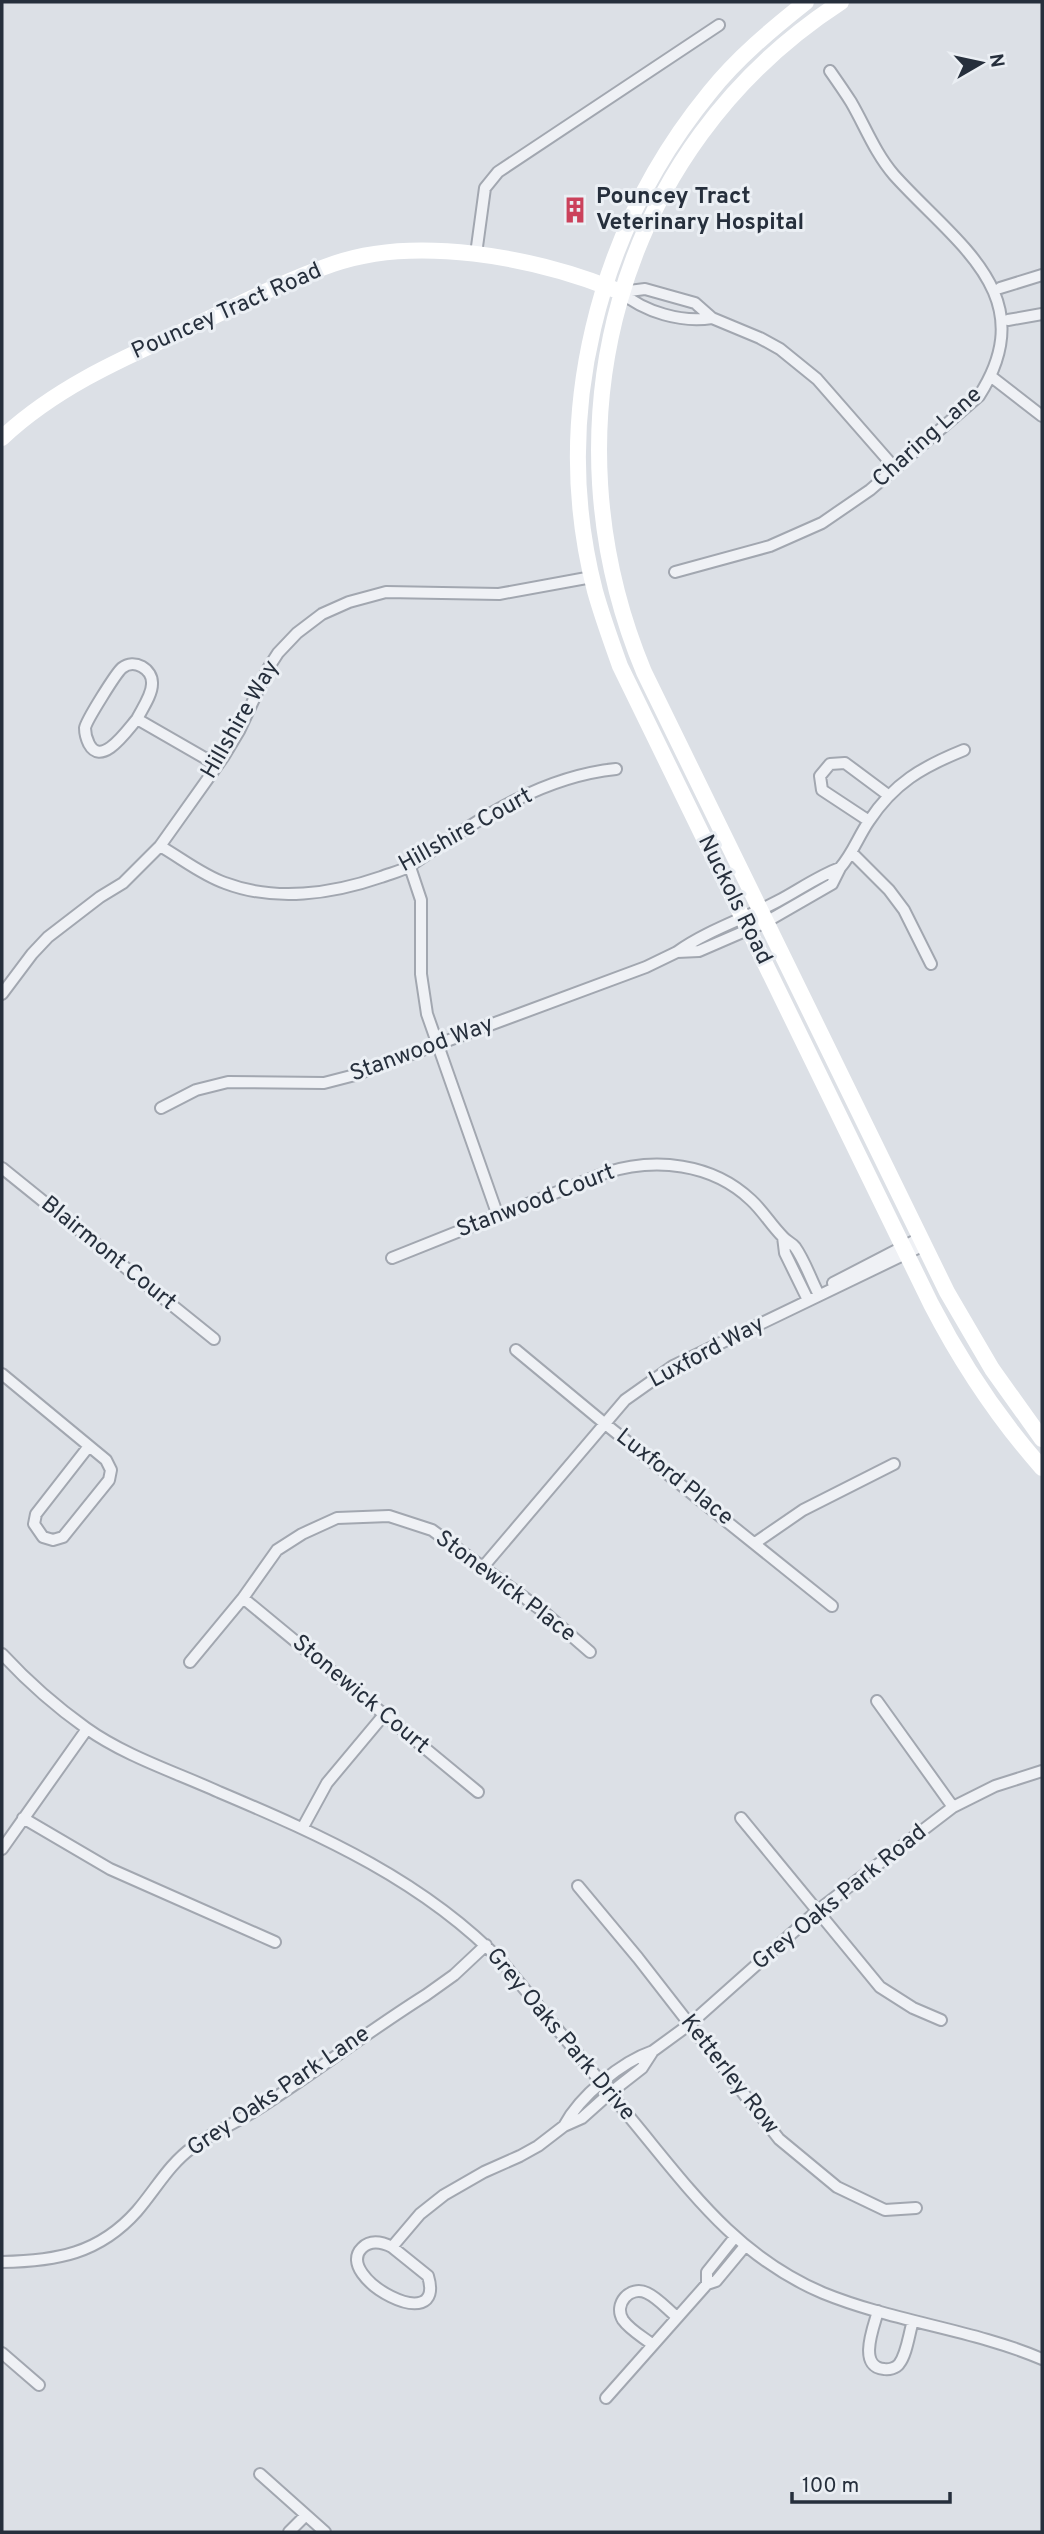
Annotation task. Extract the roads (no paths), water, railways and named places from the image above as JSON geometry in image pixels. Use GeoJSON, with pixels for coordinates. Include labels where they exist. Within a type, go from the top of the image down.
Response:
{"type":"FeatureCollection","features":[{"type":"Feature","properties":{"kind":"main road"},"geometry":{"type":"LineString","coordinates":[[604,285],[643,191],[686,123],[732,68],[761,39],[806,2]]}},
{"type":"Feature","properties":{"kind":"main road"},"geometry":{"type":"LineString","coordinates":[[621,292],[662,197],[701,135],[756,71],[795,36],[841,2]]}},
{"type":"Feature","properties":{"kind":"main road","name":"Pouncey Tract Road"},"geometry":{"type":"LineString","coordinates":[[2,438],[33,411],[101,369],[334,264],[354,258],[408,251],[476,254],[510,260],[621,292]]}},
{"type":"Feature","properties":{"kind":"main road","name":"Nuckols Road"},"geometry":{"type":"LineString","coordinates":[[604,285],[584,375],[578,446],[582,517],[592,577],[607,632],[620,666],[744,923],[942,1324],[968,1370],[999,1415],[1042,1468]]}},
{"type":"Feature","properties":{"kind":"main road","name":"Nuckols Road"},"geometry":{"type":"LineString","coordinates":[[621,292],[604,376],[598,432],[600,503],[612,576],[622,616],[644,672],[923,1244],[974,1341],[1042,1439]]}},
{"type":"Feature","properties":{"kind":"street"},"geometry":{"type":"LineString","coordinates":[[476,254],[485,188],[498,172],[719,25]]}},
{"type":"Feature","properties":{"kind":"street","name":"Charing Lane"},"geometry":{"type":"LineString","coordinates":[[675,572],[770,546],[802,533],[848,507],[979,396],[993,378],[1005,349],[1008,320],[1000,288],[982,261],[887,165],[830,71]]}},
{"type":"Feature","properties":{"kind":"street"},"geometry":{"type":"LineString","coordinates":[[1000,288],[1042,275]]}},
{"type":"Feature","properties":{"kind":"street"},"geometry":{"type":"LineString","coordinates":[[621,292],[646,289],[695,303],[712,318],[760,338],[800,364],[817,379],[894,467]]}},
{"type":"Feature","properties":{"kind":"street"},"geometry":{"type":"LineString","coordinates":[[621,292],[635,304],[692,321],[712,318]]}},
{"type":"Feature","properties":{"kind":"street"},"geometry":{"type":"LineString","coordinates":[[1008,320],[1042,314]]}},
{"type":"Feature","properties":{"kind":"street"},"geometry":{"type":"LineString","coordinates":[[993,378],[1042,416]]}},
{"type":"Feature","properties":{"kind":"street","name":"Hillshire Way"},"geometry":{"type":"LineString","coordinates":[[2,994],[48,937],[123,883],[160,846],[239,731],[269,667],[298,633],[322,614],[356,599],[386,592],[499,594],[592,577]]}},
{"type":"Feature","properties":{"kind":"street"},"geometry":{"type":"LineString","coordinates":[[135,664],[144,667],[150,675],[152,685],[137,719],[109,750],[101,752],[88,743],[85,727],[114,677],[123,666],[135,664]]}},
{"type":"Feature","properties":{"kind":"street"},"geometry":{"type":"LineString","coordinates":[[137,719],[217,765]]}},
{"type":"Feature","properties":{"kind":"street","name":"Stanwood Way"},"geometry":{"type":"LineString","coordinates":[[161,1108],[197,1090],[228,1082],[308,1083],[339,1080],[646,967],[677,952],[694,940],[763,915],[832,884],[840,868],[853,853],[869,821],[888,795],[905,779],[964,750]]}},
{"type":"Feature","properties":{"kind":"street"},"geometry":{"type":"LineString","coordinates":[[869,821],[822,790],[820,776],[830,764],[845,763],[888,795]]}},
{"type":"Feature","properties":{"kind":"street","name":"Hillshire Court"},"geometry":{"type":"LineString","coordinates":[[160,846],[223,883],[274,894],[336,890],[410,867],[445,840],[503,806],[565,780],[595,771],[616,769]]}},
{"type":"Feature","properties":{"kind":"street"},"geometry":{"type":"LineString","coordinates":[[853,853],[889,890],[904,910],[931,964]]}},
{"type":"Feature","properties":{"kind":"street"},"geometry":{"type":"LineString","coordinates":[[410,867],[421,900],[423,997],[437,1045],[498,1216]]}},
{"type":"Feature","properties":{"kind":"street","name":"Stanwood Court"},"geometry":{"type":"LineString","coordinates":[[392,1258],[617,1169],[657,1163],[708,1173],[735,1187],[764,1212],[783,1237],[785,1253],[814,1298]]}},
{"type":"Feature","properties":{"kind":"street","name":"Blairmont Court"},"geometry":{"type":"LineString","coordinates":[[2,1168],[214,1339]]}},
{"type":"Feature","properties":{"kind":"street","name":"Luxford Way"},"geometry":{"type":"LineString","coordinates":[[483,1567],[625,1400],[673,1366],[814,1298],[837,1279],[923,1244]]}},
{"type":"Feature","properties":{"kind":"street","name":"Luxford Place"},"geometry":{"type":"LineString","coordinates":[[516,1350],[832,1606]]}},
{"type":"Feature","properties":{"kind":"street"},"geometry":{"type":"LineString","coordinates":[[2,1374],[89,1446],[109,1465],[109,1480],[63,1536],[53,1540],[43,1537],[34,1524],[36,1514],[89,1446]]}},
{"type":"Feature","properties":{"kind":"street"},"geometry":{"type":"LineString","coordinates":[[755,1543],[803,1510],[894,1464]]}},
{"type":"Feature","properties":{"kind":"street","name":"Stonewick Place"},"geometry":{"type":"LineString","coordinates":[[190,1662],[243,1598],[277,1550],[302,1534],[337,1518],[389,1516],[432,1530],[544,1612],[590,1652]]}},
{"type":"Feature","properties":{"kind":"street","name":"Stonewick Court"},"geometry":{"type":"LineString","coordinates":[[243,1598],[478,1792]]}},
{"type":"Feature","properties":{"kind":"street","name":"Grey Oaks Park Drive"},"geometry":{"type":"LineString","coordinates":[[2,1654],[28,1681],[87,1729],[131,1754],[303,1827],[356,1853],[440,1908],[486,1945],[503,1963],[703,2206],[745,2246],[778,2269],[821,2292],[878,2311],[1017,2349],[1042,2359]]}},
{"type":"Feature","properties":{"kind":"street"},"geometry":{"type":"LineString","coordinates":[[877,1701],[953,1807]]}},
{"type":"Feature","properties":{"kind":"street"},"geometry":{"type":"LineString","coordinates":[[303,1827],[327,1783],[383,1716]]}},
{"type":"Feature","properties":{"kind":"street"},"geometry":{"type":"LineString","coordinates":[[2,1849],[87,1729]]}},
{"type":"Feature","properties":{"kind":"street","name":"Grey Oaks Park Road"},"geometry":{"type":"LineString","coordinates":[[564,2126],[572,2111],[601,2083],[690,2024],[817,1911],[953,1807],[995,1786],[1042,1771]]}},
{"type":"Feature","properties":{"kind":"street"},"geometry":{"type":"LineString","coordinates":[[23,1818],[110,1869],[275,1942]]}},
{"type":"Feature","properties":{"kind":"street"},"geometry":{"type":"LineString","coordinates":[[741,1818],[880,1987],[941,2020]]}},
{"type":"Feature","properties":{"kind":"street","name":"Ketterley Row"},"geometry":{"type":"LineString","coordinates":[[578,1886],[779,2139],[837,2187],[886,2210],[916,2208]]}},
{"type":"Feature","properties":{"kind":"street","name":"Grey Oaks Park Lane"},"geometry":{"type":"LineString","coordinates":[[2,2262],[49,2260],[70,2256],[115,2232],[136,2212],[172,2165],[190,2149],[209,2135],[253,2112],[426,1995],[454,1975],[486,1945]]}},
{"type":"Feature","properties":{"kind":"street","name":"Grey Oaks Park Road"},"geometry":{"type":"LineString","coordinates":[[393,2247],[402,2232],[444,2195],[529,2151],[564,2126],[582,2118],[642,2068],[653,2051]]}},
{"type":"Feature","properties":{"kind":"street"},"geometry":{"type":"LineString","coordinates":[[707,2284],[707,2272],[735,2237]]}},
{"type":"Feature","properties":{"kind":"street"},"geometry":{"type":"LineString","coordinates":[[382,2242],[393,2247],[428,2276],[429,2292],[419,2304],[400,2302],[359,2271],[356,2263],[363,2246],[382,2242]]}},
{"type":"Feature","properties":{"kind":"street"},"geometry":{"type":"LineString","coordinates":[[606,2398],[707,2284],[716,2281],[745,2246]]}},
{"type":"Feature","properties":{"kind":"street"},"geometry":{"type":"LineString","coordinates":[[653,2345],[621,2318],[622,2300],[627,2294],[646,2292],[677,2317]]}},
{"type":"Feature","properties":{"kind":"street"},"geometry":{"type":"LineString","coordinates":[[878,2311],[868,2352],[875,2366],[882,2370],[897,2366],[901,2361],[913,2321]]}},
{"type":"Feature","properties":{"kind":"street"},"geometry":{"type":"LineString","coordinates":[[2,2353],[39,2385]]}},
{"type":"Feature","properties":{"kind":"street"},"geometry":{"type":"LineString","coordinates":[[260,2474],[325,2532]]}},
{"type":"Feature","properties":{"kind":"street"},"geometry":{"type":"LineString","coordinates":[[289,2532],[306,2515]]}},
{"type":"Feature","properties":{"kind":"place","name":"Pouncey Tract Veterinary Hospital"},"geometry":{"type":"Point","coordinates":[575,210]}}]}
